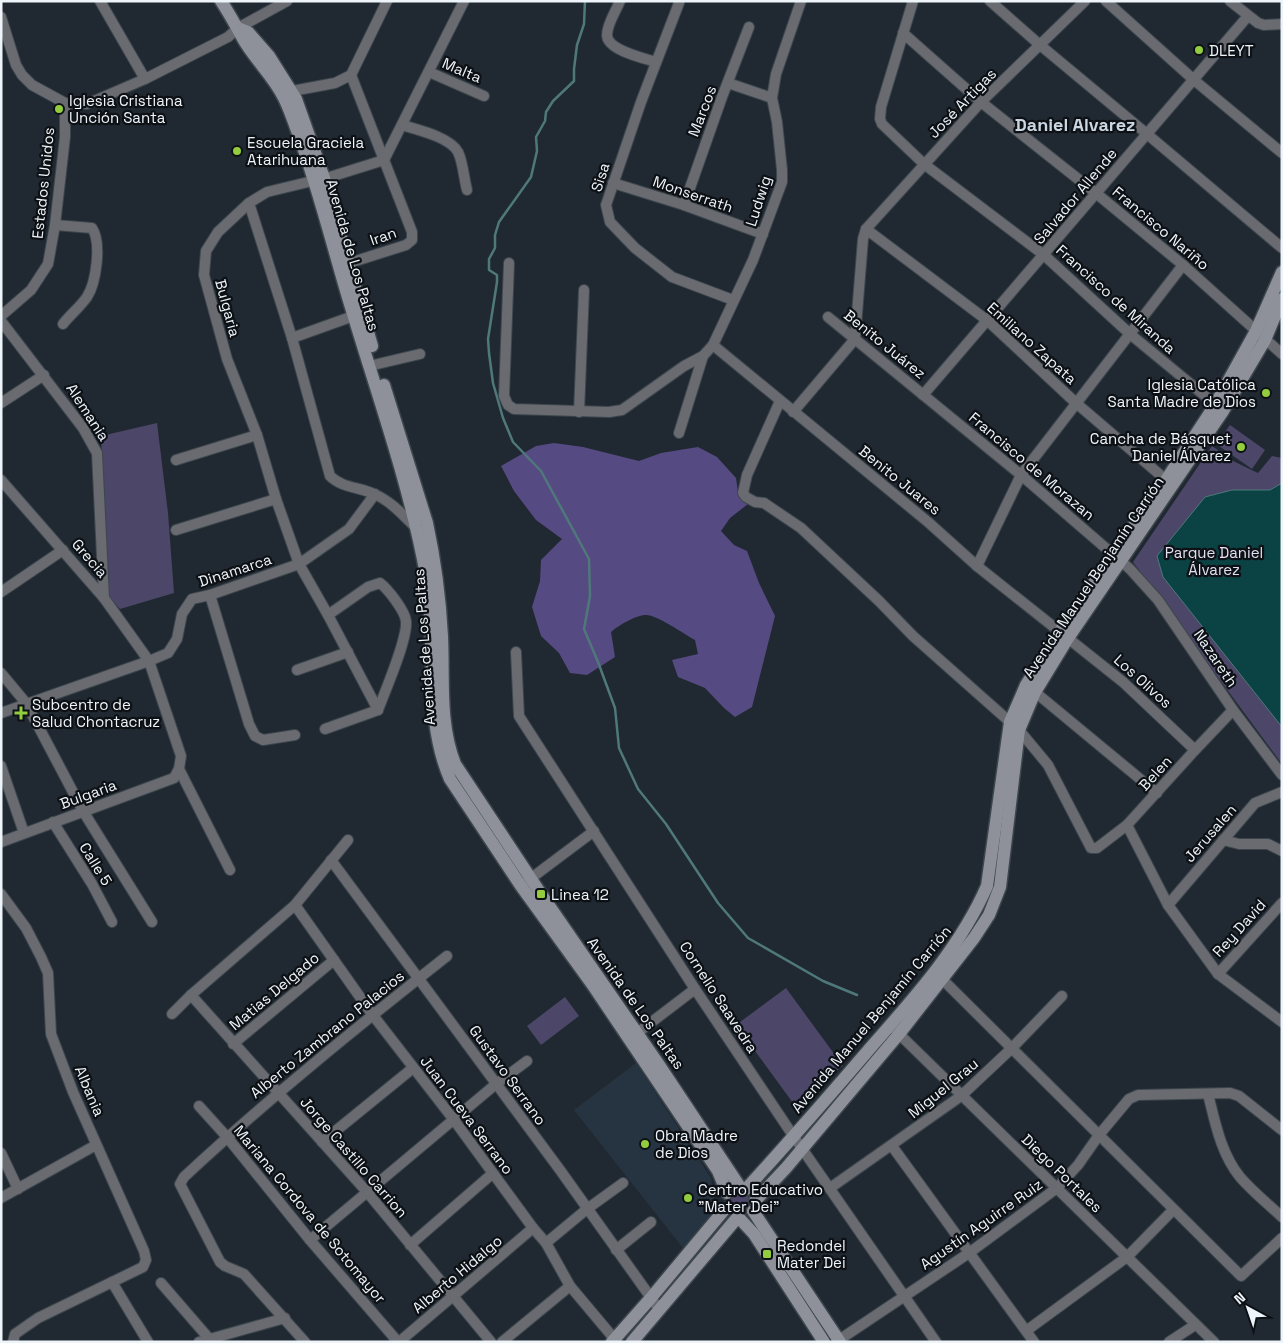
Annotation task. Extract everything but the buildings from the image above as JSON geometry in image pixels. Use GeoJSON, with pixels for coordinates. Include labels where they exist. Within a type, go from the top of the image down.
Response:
{"type":"FeatureCollection","features":[{"type":"Feature","properties":{"kind":"main road","name":"Avenida de Los Paltas"},"geometry":{"type":"LineString","coordinates":[[221,1],[242,37],[272,77],[284,98],[320,179]]}},
{"type":"Feature","properties":{"kind":"main road","name":"Avenida de Los Paltas"},"geometry":{"type":"LineString","coordinates":[[238,28],[248,32],[269,56],[292,90],[320,179],[343,264],[423,530],[438,589],[442,636],[442,698],[448,746],[455,764],[526,882],[633,1037],[659,1065],[706,1144],[727,1194]]}},
{"type":"Feature","properties":{"kind":"main road","name":"Avenida Manuel Benjamín Carrión"},"geometry":{"type":"LineString","coordinates":[[1261,336],[1282,272]]}},
{"type":"Feature","properties":{"kind":"main road","name":"Avenida Manuel Benjamín Carrión"},"geometry":{"type":"LineString","coordinates":[[754,1206],[802,1149],[938,975],[974,938],[989,915],[1000,887],[1015,726],[1026,685],[1064,634],[1219,408],[1282,299]]}},
{"type":"Feature","properties":{"kind":"main road","name":"Avenida Manuel Benjamín Carrión"},"geometry":{"type":"LineString","coordinates":[[1015,726],[1035,692],[1064,634]]}},
{"type":"Feature","properties":{"kind":"main road","name":"Avenida Manuel Benjamín Carrión"},"geometry":{"type":"LineString","coordinates":[[743,1188],[794,1137],[894,1030]]}},
{"type":"Feature","properties":{"kind":"main road","name":"Avenida de Los Paltas"},"geometry":{"type":"LineString","coordinates":[[706,1144],[743,1188]]}},
{"type":"Feature","properties":{"kind":"main road"},"geometry":{"type":"LineString","coordinates":[[754,1206],[745,1218],[738,1218],[732,1217],[725,1209],[724,1204],[727,1194],[735,1188],[743,1188],[754,1196],[754,1206],[838,1341]]}},
{"type":"Feature","properties":{"kind":"main road"},"geometry":{"type":"LineString","coordinates":[[614,1341],[725,1209]]}},
{"type":"Feature","properties":{"kind":"main road"},"geometry":{"type":"LineString","coordinates":[[632,1342],[738,1218]]}},
{"type":"Feature","properties":{"kind":"main road"},"geometry":{"type":"LineString","coordinates":[[738,1218],[754,1234],[824,1342]]}},
{"type":"Feature","properties":{"kind":"street"},"geometry":{"type":"LineString","coordinates":[[100,1],[145,79]]}},
{"type":"Feature","properties":{"kind":"street"},"geometry":{"type":"LineString","coordinates":[[1,18],[16,65],[22,75],[32,85],[65,103],[87,104],[145,79],[228,37],[238,28],[287,1]]}},
{"type":"Feature","properties":{"kind":"street"},"geometry":{"type":"LineString","coordinates":[[292,90],[335,83],[351,75],[386,1]]}},
{"type":"Feature","properties":{"kind":"street"},"geometry":{"type":"LineString","coordinates":[[384,160],[464,1]]}},
{"type":"Feature","properties":{"kind":"street"},"geometry":{"type":"LineString","coordinates":[[620,1],[607,33],[608,40],[614,47],[656,62]]}},
{"type":"Feature","properties":{"kind":"street","name":"Ludwig"},"geometry":{"type":"LineString","coordinates":[[703,356],[713,345],[763,234],[782,182],[777,122],[772,98],[776,74],[801,1]]}},
{"type":"Feature","properties":{"kind":"street"},"geometry":{"type":"LineString","coordinates":[[903,33],[913,1]]}},
{"type":"Feature","properties":{"kind":"street"},"geometry":{"type":"LineString","coordinates":[[990,1],[1282,248]]}},
{"type":"Feature","properties":{"kind":"street","name":"José Artigas"},"geometry":{"type":"LineString","coordinates":[[866,229],[981,102],[1085,1]]}},
{"type":"Feature","properties":{"kind":"street"},"geometry":{"type":"LineString","coordinates":[[1106,1],[1194,80],[1282,153]]}},
{"type":"Feature","properties":{"kind":"street"},"geometry":{"type":"LineString","coordinates":[[1230,1],[1260,24],[1282,24]]}},
{"type":"Feature","properties":{"kind":"street","name":"Sisa"},"geometry":{"type":"LineString","coordinates":[[680,2],[656,62],[606,205],[610,222],[635,248],[672,277],[733,300]]}},
{"type":"Feature","properties":{"kind":"street","name":"Salvador Allende"},"geometry":{"type":"LineString","coordinates":[[923,395],[1248,16]]}},
{"type":"Feature","properties":{"kind":"street","name":"Marcos"},"geometry":{"type":"LineString","coordinates":[[684,205],[749,27]]}},
{"type":"Feature","properties":{"kind":"street","name":"Francisco Nariño"},"geometry":{"type":"LineString","coordinates":[[903,33],[981,102],[1183,265],[1282,354]]}},
{"type":"Feature","properties":{"kind":"street","name":"Francisco de Miranda"},"geometry":{"type":"LineString","coordinates":[[903,33],[880,112],[882,124],[924,164],[1044,256],[1130,334],[1219,408]]}},
{"type":"Feature","properties":{"kind":"street","name":"Malta"},"geometry":{"type":"LineString","coordinates":[[429,72],[484,96]]}},
{"type":"Feature","properties":{"kind":"street"},"geometry":{"type":"LineString","coordinates":[[351,75],[384,160]]}},
{"type":"Feature","properties":{"kind":"street"},"geometry":{"type":"LineString","coordinates":[[728,83],[772,98]]}},
{"type":"Feature","properties":{"kind":"street","name":"Estados Unidos"},"geometry":{"type":"LineString","coordinates":[[1,316],[31,290],[48,264],[55,225],[65,137],[65,103]]}},
{"type":"Feature","properties":{"kind":"street"},"geometry":{"type":"LineString","coordinates":[[402,125],[445,140],[453,145],[458,153],[467,190]]}},
{"type":"Feature","properties":{"kind":"street","name":"Bulgaria"},"geometry":{"type":"LineString","coordinates":[[378,710],[300,564],[276,499],[257,436],[227,359],[204,275],[206,251],[218,232],[249,203],[268,192],[384,160]]}},
{"type":"Feature","properties":{"kind":"street","name":"Iran"},"geometry":{"type":"LineString","coordinates":[[343,264],[406,245],[412,240],[412,232],[384,160]]}},
{"type":"Feature","properties":{"kind":"street","name":"Monserrath"},"geometry":{"type":"LineString","coordinates":[[613,184],[684,205],[763,234]]}},
{"type":"Feature","properties":{"kind":"street"},"geometry":{"type":"LineString","coordinates":[[249,203],[292,338],[330,476],[340,483],[375,494],[391,504],[423,530]]}},
{"type":"Feature","properties":{"kind":"street"},"geometry":{"type":"LineString","coordinates":[[55,225],[92,228],[96,250],[96,272],[87,297],[63,324]]}},
{"type":"Feature","properties":{"kind":"street"},"geometry":{"type":"LineString","coordinates":[[793,412],[855,339],[863,239],[866,229]]}},
{"type":"Feature","properties":{"kind":"street","name":"Emiliano Zapata"},"geometry":{"type":"LineString","coordinates":[[866,229],[988,321],[1076,402],[1169,483]]}},
{"type":"Feature","properties":{"kind":"street"},"geometry":{"type":"LineString","coordinates":[[509,263],[504,396],[508,405],[514,409],[579,412],[622,410],[684,366],[703,356]]}},
{"type":"Feature","properties":{"kind":"street"},"geometry":{"type":"LineString","coordinates":[[978,566],[1021,475],[1183,265]]}},
{"type":"Feature","properties":{"kind":"street"},"geometry":{"type":"LineString","coordinates":[[579,412],[584,290]]}},
{"type":"Feature","properties":{"kind":"street"},"geometry":{"type":"LineString","coordinates":[[292,338],[358,315]]}},
{"type":"Feature","properties":{"kind":"street","name":"Benito Juárez"},"geometry":{"type":"LineString","coordinates":[[828,316],[923,395]]}},
{"type":"Feature","properties":{"kind":"street","name":"Alemania"},"geometry":{"type":"LineString","coordinates":[[1,321],[83,428],[97,453],[104,598]]}},
{"type":"Feature","properties":{"kind":"street","name":"Benito Juares"},"geometry":{"type":"LineString","coordinates":[[713,345],[928,522],[978,566],[1064,634]]}},
{"type":"Feature","properties":{"kind":"street"},"geometry":{"type":"LineString","coordinates":[[373,365],[420,354]]}},
{"type":"Feature","properties":{"kind":"street"},"geometry":{"type":"LineString","coordinates":[[679,433],[703,356]]}},
{"type":"Feature","properties":{"kind":"street"},"geometry":{"type":"LineString","coordinates":[[1,403],[44,375]]}},
{"type":"Feature","properties":{"kind":"street","name":"Francisco de Morazan"},"geometry":{"type":"LineString","coordinates":[[923,395],[1117,557]]}},
{"type":"Feature","properties":{"kind":"street"},"geometry":{"type":"LineString","coordinates":[[780,401],[745,481],[743,493],[755,502],[764,503],[801,528],[879,601],[913,636],[1015,726]]}},
{"type":"Feature","properties":{"kind":"street"},"geometry":{"type":"LineString","coordinates":[[176,460],[257,436]]}},
{"type":"Feature","properties":{"kind":"street","name":"Grecia"},"geometry":{"type":"LineString","coordinates":[[1,480],[5,491],[63,550],[104,598],[149,661],[181,756],[180,769],[230,870]]}},
{"type":"Feature","properties":{"kind":"street","name":"Dinamarca"},"geometry":{"type":"LineString","coordinates":[[1,713],[168,653],[177,639],[182,614],[192,599],[210,595],[300,564],[349,529],[375,494]]}},
{"type":"Feature","properties":{"kind":"street"},"geometry":{"type":"LineString","coordinates":[[176,530],[276,499]]}},
{"type":"Feature","properties":{"kind":"street"},"geometry":{"type":"LineString","coordinates":[[1,592],[63,550]]}},
{"type":"Feature","properties":{"kind":"street","name":"Nazareth"},"geometry":{"type":"LineString","coordinates":[[1117,557],[1158,600],[1233,710],[1282,775]]}},
{"type":"Feature","properties":{"kind":"street"},"geometry":{"type":"LineString","coordinates":[[325,729],[378,710],[405,635],[406,619],[388,590],[380,583],[368,587],[328,615]]}},
{"type":"Feature","properties":{"kind":"street"},"geometry":{"type":"LineString","coordinates":[[210,595],[249,724],[255,736],[263,740],[295,735]]}},
{"type":"Feature","properties":{"kind":"street","name":"Los Olivos"},"geometry":{"type":"LineString","coordinates":[[1064,634],[1123,682],[1195,750]]}},
{"type":"Feature","properties":{"kind":"street"},"geometry":{"type":"LineString","coordinates":[[297,670],[348,652]]}},
{"type":"Feature","properties":{"kind":"street","name":"Cornelio Saavedra"},"geometry":{"type":"LineString","coordinates":[[516,652],[520,716],[695,989],[802,1149],[936,1342]]}},
{"type":"Feature","properties":{"kind":"street"},"geometry":{"type":"LineString","coordinates":[[1,674],[26,703],[84,811],[152,922]]}},
{"type":"Feature","properties":{"kind":"street"},"geometry":{"type":"LineString","coordinates":[[1035,692],[1157,793]]}},
{"type":"Feature","properties":{"kind":"street","name":"Belen"},"geometry":{"type":"LineString","coordinates":[[1015,726],[1048,765],[1091,848],[1094,849],[1128,825],[1233,710]]}},
{"type":"Feature","properties":{"kind":"street"},"geometry":{"type":"LineString","coordinates":[[1,766],[24,833]]}},
{"type":"Feature","properties":{"kind":"street","name":"Bulgaria"},"geometry":{"type":"LineString","coordinates":[[1,842],[174,778],[180,769]]}},
{"type":"Feature","properties":{"kind":"street","name":"Jerusalen"},"geometry":{"type":"LineString","coordinates":[[1168,905],[1255,803],[1282,792]]}},
{"type":"Feature","properties":{"kind":"street","name":"Calle 5"},"geometry":{"type":"LineString","coordinates":[[53,822],[92,884],[112,922]]}},
{"type":"Feature","properties":{"kind":"street"},"geometry":{"type":"LineString","coordinates":[[1128,825],[1168,905],[1218,974],[1282,1022]]}},
{"type":"Feature","properties":{"kind":"street"},"geometry":{"type":"LineString","coordinates":[[526,882],[594,831]]}},
{"type":"Feature","properties":{"kind":"street"},"geometry":{"type":"LineString","coordinates":[[172,1014],[191,995],[295,905],[348,840]]}},
{"type":"Feature","properties":{"kind":"street"},"geometry":{"type":"LineString","coordinates":[[1223,840],[1239,844],[1268,844],[1282,851]]}},
{"type":"Feature","properties":{"kind":"street","name":"Gustavo Serrano"},"geometry":{"type":"LineString","coordinates":[[331,860],[419,978],[659,1310]]}},
{"type":"Feature","properties":{"kind":"street","name":"Albania"},"geometry":{"type":"LineString","coordinates":[[1,894],[26,928],[48,973],[51,1034],[73,1092],[144,1251],[146,1260],[143,1267],[38,1318],[14,1334],[13,1342]]}},
{"type":"Feature","properties":{"kind":"street","name":"Rey David"},"geometry":{"type":"LineString","coordinates":[[1218,974],[1282,903]]}},
{"type":"Feature","properties":{"kind":"street","name":"Juan Cueva Serrano"},"geometry":{"type":"LineString","coordinates":[[295,905],[372,1014],[546,1243],[570,1286],[614,1341]]}},
{"type":"Feature","properties":{"kind":"street","name":"Alberto Zambrano Palacios"},"geometry":{"type":"LineString","coordinates":[[285,1318],[244,1274],[220,1262],[180,1184],[184,1177],[227,1137],[278,1093],[372,1014],[447,956]]}},
{"type":"Feature","properties":{"kind":"street","name":"Matias Delgado"},"geometry":{"type":"LineString","coordinates":[[233,1044],[334,960]]}},
{"type":"Feature","properties":{"kind":"street"},"geometry":{"type":"LineString","coordinates":[[938,975],[1241,1276],[1282,1238]]}},
{"type":"Feature","properties":{"kind":"street"},"geometry":{"type":"LineString","coordinates":[[633,1037],[695,989]]}},
{"type":"Feature","properties":{"kind":"street","name":"Jorge Castillo Carrion"},"geometry":{"type":"LineString","coordinates":[[191,995],[367,1192],[491,1342]]}},
{"type":"Feature","properties":{"kind":"street","name":"Miguel Grau"},"geometry":{"type":"LineString","coordinates":[[830,1188],[961,1096],[1011,1049],[1062,996]]}},
{"type":"Feature","properties":{"kind":"street","name":"Diego Portales"},"geometry":{"type":"LineString","coordinates":[[894,1030],[1214,1342]]}},
{"type":"Feature","properties":{"kind":"street"},"geometry":{"type":"LineString","coordinates":[[310,1240],[496,1084],[527,1062]]}},
{"type":"Feature","properties":{"kind":"street"},"geometry":{"type":"LineString","coordinates":[[322,1142],[413,1068]]}},
{"type":"Feature","properties":{"kind":"street","name":"Agustín Aguirre Ruiz"},"geometry":{"type":"LineString","coordinates":[[838,1341],[970,1253],[1057,1188],[1078,1165],[1099,1135],[1129,1099],[1138,1095],[1148,1094],[1208,1094]]}},
{"type":"Feature","properties":{"kind":"street"},"geometry":{"type":"LineString","coordinates":[[1282,1130],[1239,1096],[1208,1094],[1218,1134],[1228,1158],[1240,1176],[1282,1217]]}},
{"type":"Feature","properties":{"kind":"street","name":"Mariana Cordova de Sotomayor"},"geometry":{"type":"LineString","coordinates":[[199,1106],[227,1137],[310,1240],[398,1342]]}},
{"type":"Feature","properties":{"kind":"street"},"geometry":{"type":"LineString","coordinates":[[1,1198],[96,1145]]}},
{"type":"Feature","properties":{"kind":"street"},"geometry":{"type":"LineString","coordinates":[[892,1146],[1034,1342]]}},
{"type":"Feature","properties":{"kind":"street"},"geometry":{"type":"LineString","coordinates":[[1,1153],[18,1189]]}},
{"type":"Feature","properties":{"kind":"street"},"geometry":{"type":"LineString","coordinates":[[410,1245],[492,1174]]}},
{"type":"Feature","properties":{"kind":"street"},"geometry":{"type":"LineString","coordinates":[[546,1243],[587,1209],[623,1183]]}},
{"type":"Feature","properties":{"kind":"street"},"geometry":{"type":"LineString","coordinates":[[1026,1331],[1126,1257],[1173,1210]]}},
{"type":"Feature","properties":{"kind":"street"},"geometry":{"type":"LineString","coordinates":[[616,1250],[650,1222]]}},
{"type":"Feature","properties":{"kind":"street","name":"Alberto Hidalgo"},"geometry":{"type":"LineString","coordinates":[[398,1342],[453,1298],[533,1228]]}},
{"type":"Feature","properties":{"kind":"street"},"geometry":{"type":"LineString","coordinates":[[112,1282],[148,1342]]}},
{"type":"Feature","properties":{"kind":"street"},"geometry":{"type":"LineString","coordinates":[[161,1283],[207,1341],[285,1318],[305,1342]]}},
{"type":"Feature","properties":{"kind":"street"},"geometry":{"type":"LineString","coordinates":[[502,1342],[570,1286]]}},
{"type":"Feature","properties":{"kind":"street"},"geometry":{"type":"LineString","coordinates":[[1169,1342],[1195,1325]]}},
{"type":"Feature","properties":{"kind":"shaded area"},"geometry":{"type":"Polygon","coordinates":[[[554,443],[583,447],[639,461],[661,453],[698,447],[717,457],[736,478],[738,492],[748,504],[730,518],[721,531],[734,545],[747,551],[759,583],[775,616],[752,707],[735,717],[705,688],[678,677],[672,660],[698,654],[695,640],[651,616],[642,615],[611,632],[615,657],[587,675],[570,673],[559,653],[541,636],[532,607],[540,581],[541,560],[562,539],[536,520],[514,491],[501,466],[536,446],[554,443]]]}},
{"type":"Feature","properties":{"kind":"shaded area","name":"Parque Daniel Álvarez"},"geometry":{"type":"Polygon","coordinates":[[[1282,483],[1282,727],[1163,577],[1157,556],[1205,497],[1232,490],[1270,490],[1282,483]]]}},
{"type":"Feature","properties":{"kind":"shaded area","name":"Obra Madre de Dios"},"geometry":{"type":"Polygon","coordinates":[[[636,1063],[711,1178],[716,1208],[683,1248],[574,1110],[636,1063]]]}},
{"type":"Feature","properties":{"kind":"green space"},"geometry":{"type":"Polygon","coordinates":[[[157,423],[168,513],[174,593],[120,609],[108,596],[101,436],[157,423]]]}},
{"type":"Feature","properties":{"kind":"green space","name":"Cancha de Básquet Daniel Álvarez"},"geometry":{"type":"Polygon","coordinates":[[[1230,425],[1265,450],[1252,469],[1216,444],[1230,425]]]}},
{"type":"Feature","properties":{"kind":"green space","name":"Parque Daniel Álvarez"},"geometry":{"type":"Polygon","coordinates":[[[1212,446],[1235,462],[1258,473],[1272,456],[1282,458],[1282,764],[1133,562],[1212,446]]]}},
{"type":"Feature","properties":{"kind":"green space"},"geometry":{"type":"Polygon","coordinates":[[[786,988],[843,1066],[793,1103],[736,1025],[786,988]]]}},
{"type":"Feature","properties":{"kind":"green space"},"geometry":{"type":"Polygon","coordinates":[[[565,997],[579,1016],[541,1045],[527,1026],[565,997]]]}},
{"type":"Feature","properties":{"kind":"green space"},"geometry":{"type":"Polygon","coordinates":[[[739,1192],[748,1195],[751,1204],[748,1213],[739,1216],[730,1213],[727,1204],[730,1195],[739,1192]]]}},
{"type":"Feature","properties":{"kind":"waterway"},"geometry":{"type":"LineString","coordinates":[[585,1],[584,24],[577,45],[574,81],[553,101],[546,112],[545,121],[536,137],[537,151],[531,177],[499,222],[495,235],[495,248],[489,259],[489,270],[497,275],[488,339],[493,383],[503,418],[513,442],[541,471],[589,559],[590,596],[584,629],[615,708],[619,748],[638,789],[666,824],[718,903],[748,938],[823,981],[857,995]]}},
{"type":"Feature","properties":{"kind":"place","name":"DLEYT"},"geometry":{"type":"Point","coordinates":[1199,50]}},
{"type":"Feature","properties":{"kind":"place","name":"Iglesia Cristiana Unción Santa"},"geometry":{"type":"Point","coordinates":[59,109]}},
{"type":"Feature","properties":{"kind":"place","name":"Escuela Graciela Atarihuana"},"geometry":{"type":"Point","coordinates":[237,151]}},
{"type":"Feature","properties":{"kind":"place","name":"Iglesia Católica Santa Madre de Dios"},"geometry":{"type":"Point","coordinates":[1266,393]}},
{"type":"Feature","properties":{"kind":"place","name":"Cancha de Básquet Daniel Álvarez"},"geometry":{"type":"Point","coordinates":[1241,447]}},
{"type":"Feature","properties":{"kind":"place","name":"Subcentro de Salud Chontacruz"},"geometry":{"type":"Point","coordinates":[21,713]}},
{"type":"Feature","properties":{"kind":"place","name":"Linea 12"},"geometry":{"type":"Point","coordinates":[541,894]}},
{"type":"Feature","properties":{"kind":"place","name":"Obra Madre de Dios"},"geometry":{"type":"Point","coordinates":[645,1144]}},
{"type":"Feature","properties":{"kind":"place","name":"Centro Educativo \"Mater Dei\""},"geometry":{"type":"Point","coordinates":[688,1198]}},
{"type":"Feature","properties":{"kind":"place","name":"Redondel Mater Dei"},"geometry":{"type":"Point","coordinates":[767,1254]}},
{"type":"Feature","properties":{"kind":"district","name":"Daniel Alvarez"},"geometry":{"type":"Point","coordinates":[1075,124]}}]}
